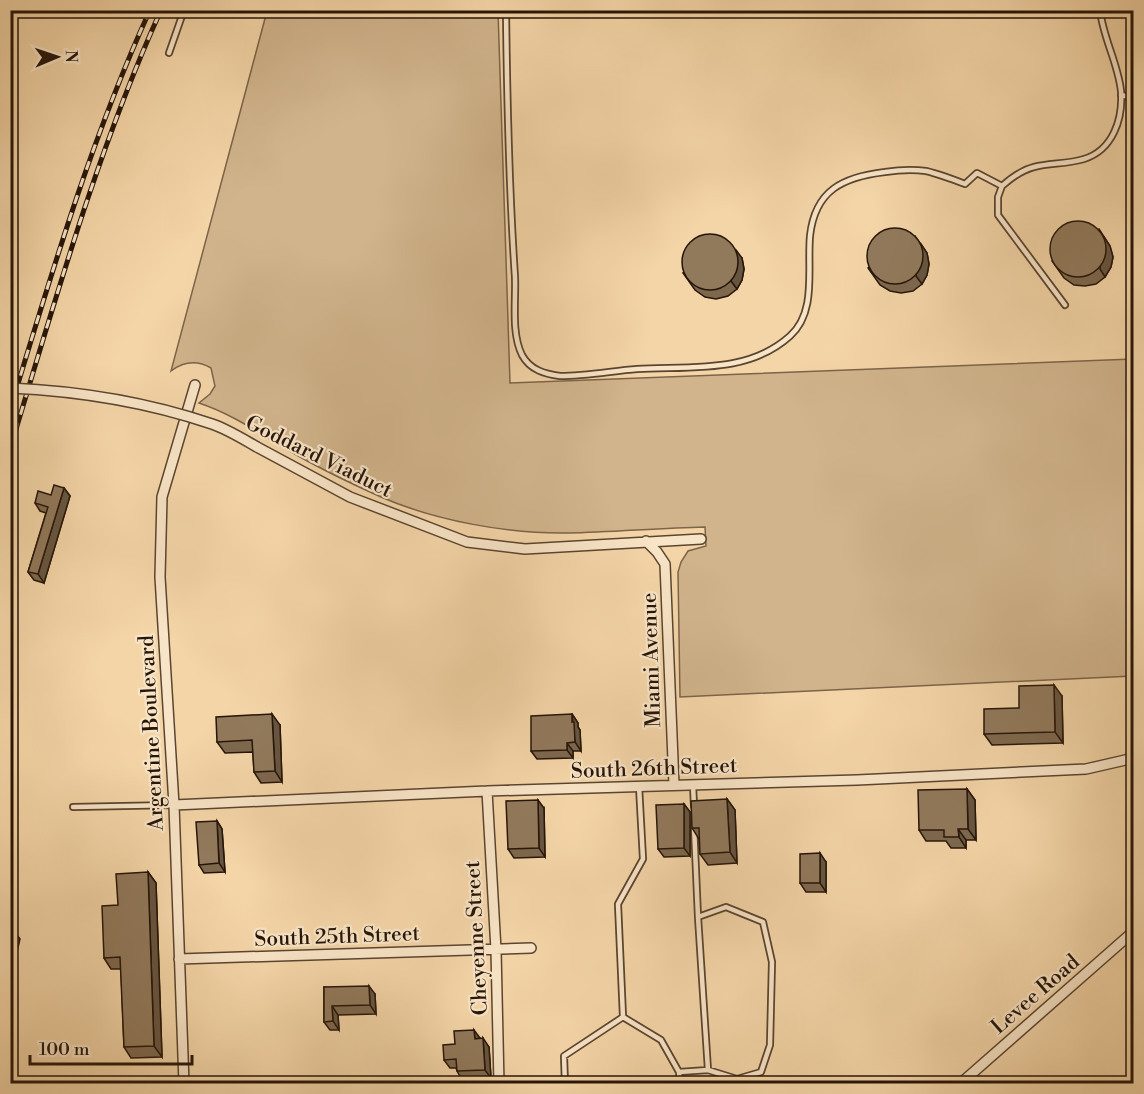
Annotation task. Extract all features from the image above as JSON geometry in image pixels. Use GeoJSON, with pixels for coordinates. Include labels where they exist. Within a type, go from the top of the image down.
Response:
{"type":"FeatureCollection","features":[{"type":"Feature","properties":{"kind":"street","name":"Argentine Boulevard"},"geometry":{"type":"LineString","coordinates":[[184,1083],[174,805],[160,577],[162,497],[195,385]]}},
{"type":"Feature","properties":{"kind":"street","name":"Goddard Viaduct"},"geometry":{"type":"LineString","coordinates":[[10,388],[51,390],[118,400],[214,424],[350,497],[467,542],[525,549],[701,539]]}},
{"type":"Feature","properties":{"kind":"street","name":"Miami Avenue"},"geometry":{"type":"LineString","coordinates":[[646,541],[665,564],[674,785]]}},
{"type":"Feature","properties":{"kind":"street","name":"South 26th Street"},"geometry":{"type":"LineString","coordinates":[[174,805],[1086,769],[1134,758]]}},
{"type":"Feature","properties":{"kind":"street","name":"Cheyenne Street"},"geometry":{"type":"LineString","coordinates":[[487,791],[496,950],[499,1083]]}},
{"type":"Feature","properties":{"kind":"street","name":"Levee Road"},"geometry":{"type":"LineString","coordinates":[[960,1083],[1134,931]]}},
{"type":"Feature","properties":{"kind":"street","name":"South 25th Street"},"geometry":{"type":"LineString","coordinates":[[179,959],[531,948]]}},
{"type":"Feature","properties":{"kind":"lane"},"geometry":{"type":"LineString","coordinates":[[169,53],[183,10]]}},
{"type":"Feature","properties":{"kind":"lane"},"geometry":{"type":"LineString","coordinates":[[506,10],[517,337],[524,357],[538,371],[560,376],[574,376],[640,369],[719,366],[760,356],[777,347],[792,335],[802,319],[808,299],[810,237],[814,219],[822,201],[836,186],[850,178],[865,174],[913,170],[927,171],[965,184],[977,173],[1002,186]]}},
{"type":"Feature","properties":{"kind":"lane"},"geometry":{"type":"LineString","coordinates":[[1065,305],[998,215],[998,197],[1002,186],[1012,177],[1034,167],[1070,162],[1097,153],[1114,135],[1121,95],[1117,67],[1102,25],[1100,10]]}},
{"type":"Feature","properties":{"kind":"lane"},"geometry":{"type":"LineString","coordinates":[[1121,95],[1134,98]]}},
{"type":"Feature","properties":{"kind":"lane"},"geometry":{"type":"LineString","coordinates":[[693,785],[698,917],[708,1070]]}},
{"type":"Feature","properties":{"kind":"lane"},"geometry":{"type":"LineString","coordinates":[[623,1017],[618,904],[643,859],[639,786]]}},
{"type":"Feature","properties":{"kind":"lane"},"geometry":{"type":"LineString","coordinates":[[73,807],[174,805]]}},
{"type":"Feature","properties":{"kind":"lane"},"geometry":{"type":"LineString","coordinates":[[679,1072],[708,1070],[737,1079],[761,1072],[770,1045],[772,962],[764,922],[726,907],[698,917]]}},
{"type":"Feature","properties":{"kind":"lane"},"geometry":{"type":"LineString","coordinates":[[623,1017],[661,1040],[679,1072],[680,1083]]}},
{"type":"Feature","properties":{"kind":"lane"},"geometry":{"type":"LineString","coordinates":[[565,1083],[564,1056],[623,1017]]}},
{"type":"Feature","properties":{"kind":"shaded area"},"geometry":{"type":"Polygon","coordinates":[[[267,11],[498,11],[510,383],[1133,359],[1133,676],[680,697],[678,572],[688,551],[706,546],[705,527],[545,533],[497,528],[449,519],[381,497],[311,463],[234,418],[199,403],[210,394],[215,386],[211,368],[190,363],[171,371],[267,11]]]}},
{"type":"Feature","properties":{"kind":"building"},"geometry":{"type":"Polygon","coordinates":[[[1072,221],[1084,221],[1094,225],[1102,233],[1106,249],[1102,265],[1094,273],[1084,277],[1072,277],[1062,273],[1054,265],[1050,255],[1050,243],[1054,233],[1062,225],[1072,221]]]}},
{"type":"Feature","properties":{"kind":"building"},"geometry":{"type":"Polygon","coordinates":[[[889,228],[901,228],[911,232],[919,240],[923,256],[919,272],[911,280],[901,284],[889,284],[879,280],[871,272],[867,262],[867,250],[871,240],[879,232],[889,228]]]}},
{"type":"Feature","properties":{"kind":"building"},"geometry":{"type":"Polygon","coordinates":[[[704,234],[716,234],[726,238],[734,246],[738,262],[734,278],[726,286],[716,290],[704,290],[694,286],[686,278],[682,268],[682,256],[686,246],[694,238],[704,234]]]}},
{"type":"Feature","properties":{"kind":"building"},"geometry":{"type":"Polygon","coordinates":[[[54,485],[64,488],[38,574],[28,572],[48,507],[35,503],[38,491],[51,495],[54,485]]]}},
{"type":"Feature","properties":{"kind":"building"},"geometry":{"type":"Polygon","coordinates":[[[1054,685],[1055,732],[984,734],[984,709],[1019,708],[1019,686],[1054,685]]]}},
{"type":"Feature","properties":{"kind":"building"},"geometry":{"type":"Polygon","coordinates":[[[272,714],[275,771],[254,772],[252,740],[217,742],[216,717],[272,714]]]}},
{"type":"Feature","properties":{"kind":"building"},"geometry":{"type":"Polygon","coordinates":[[[572,714],[575,742],[567,743],[567,750],[531,751],[531,716],[572,714]]]}},
{"type":"Feature","properties":{"kind":"building"},"geometry":{"type":"Polygon","coordinates":[[[967,789],[968,829],[958,829],[959,837],[944,837],[944,830],[919,830],[918,790],[967,789]]]}},
{"type":"Feature","properties":{"kind":"building"},"geometry":{"type":"Polygon","coordinates":[[[727,799],[730,852],[700,854],[699,828],[692,828],[691,801],[727,799]]]}},
{"type":"Feature","properties":{"kind":"building"},"geometry":{"type":"Polygon","coordinates":[[[538,800],[539,848],[508,849],[506,801],[538,800]]]}},
{"type":"Feature","properties":{"kind":"building"},"geometry":{"type":"Polygon","coordinates":[[[684,804],[684,848],[658,849],[656,805],[684,804]]]}},
{"type":"Feature","properties":{"kind":"building"},"geometry":{"type":"Polygon","coordinates":[[[217,821],[219,863],[199,865],[196,822],[217,821]]]}},
{"type":"Feature","properties":{"kind":"building"},"geometry":{"type":"Polygon","coordinates":[[[820,853],[820,883],[800,883],[800,854],[820,853]]]}},
{"type":"Feature","properties":{"kind":"building"},"geometry":{"type":"Polygon","coordinates":[[[148,872],[154,1046],[124,1047],[120,957],[104,958],[102,906],[118,905],[116,874],[148,872]]]}},
{"type":"Feature","properties":{"kind":"building"},"geometry":{"type":"Polygon","coordinates":[[[10,930],[14,931],[10,947],[10,930]]]}},
{"type":"Feature","properties":{"kind":"building"},"geometry":{"type":"Polygon","coordinates":[[[369,986],[370,1005],[332,1006],[333,1021],[324,1022],[324,987],[369,986]]]}},
{"type":"Feature","properties":{"kind":"building"},"geometry":{"type":"Polygon","coordinates":[[[474,1030],[475,1039],[483,1038],[485,1070],[457,1071],[456,1059],[444,1060],[443,1045],[455,1044],[454,1031],[474,1030]]]}},
{"type":"Feature","properties":{"kind":"railway"},"geometry":{"type":"LineString","coordinates":[[10,410],[91,158],[150,10]]}},
{"type":"Feature","properties":{"kind":"railway"},"geometry":{"type":"LineString","coordinates":[[10,449],[78,227],[117,117],[161,10]]}}]}
